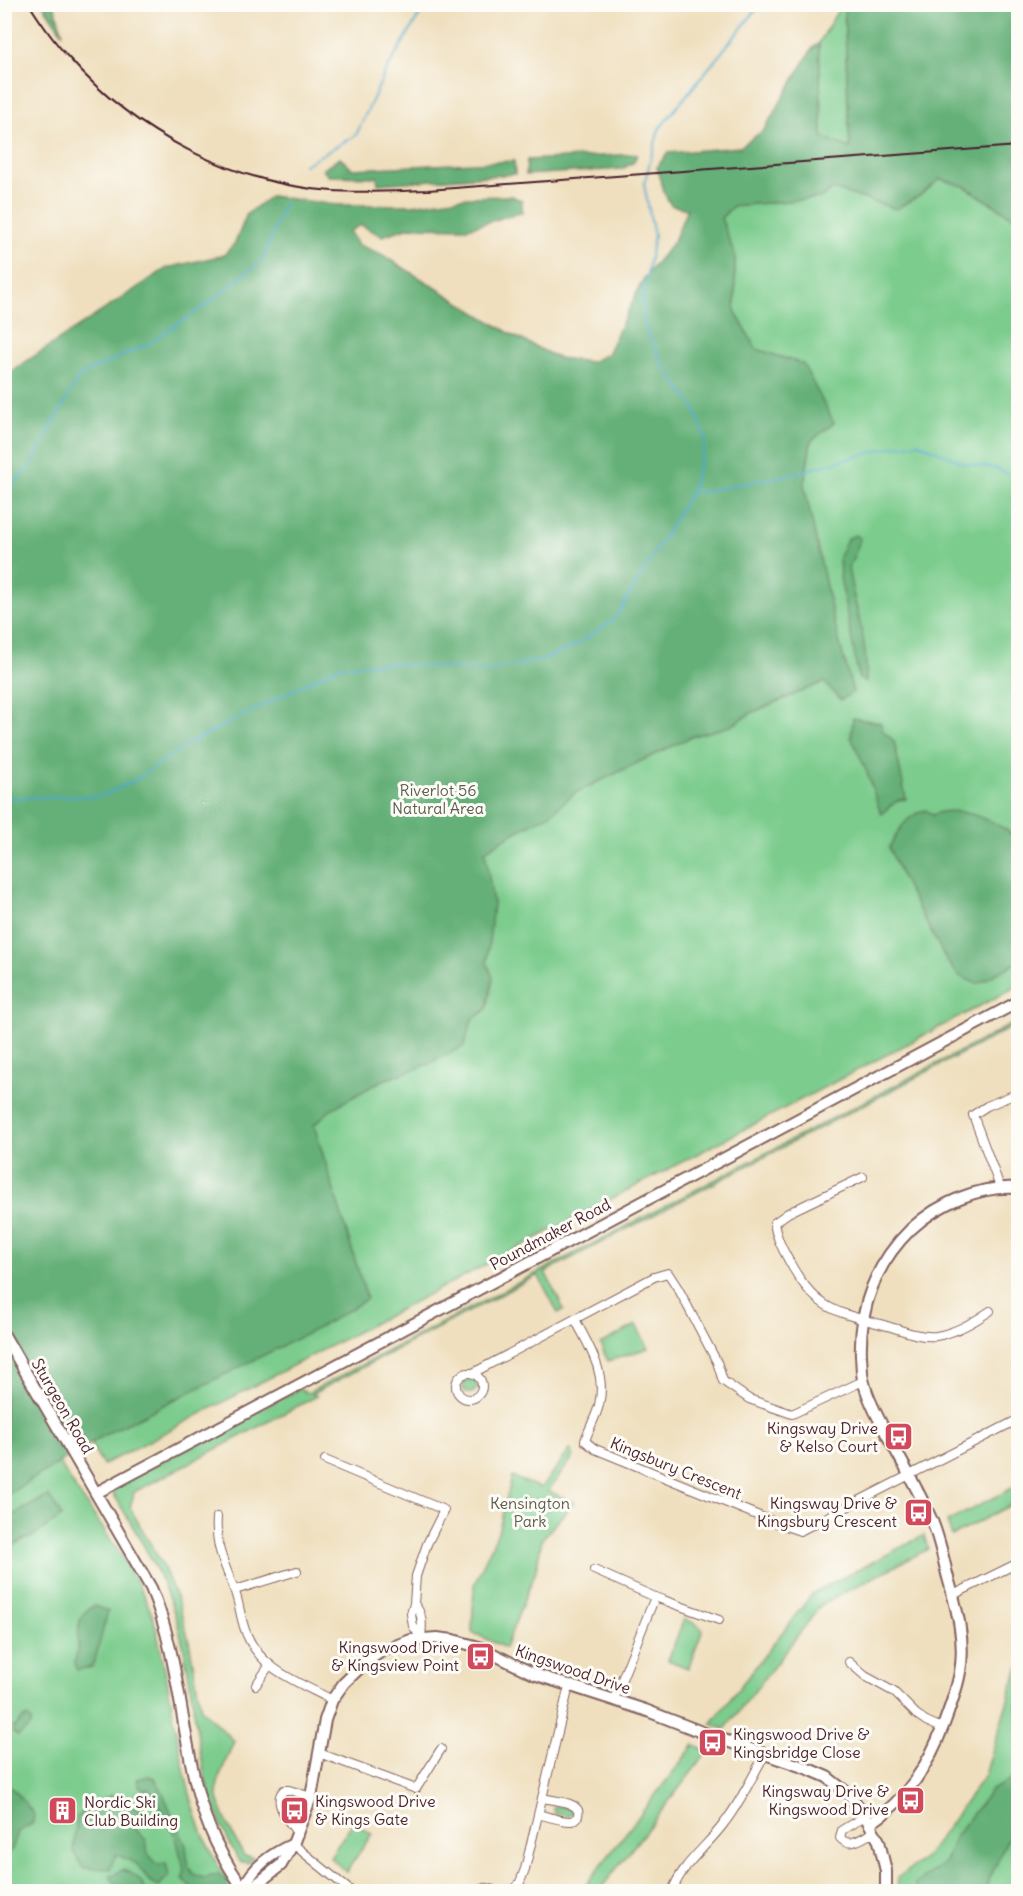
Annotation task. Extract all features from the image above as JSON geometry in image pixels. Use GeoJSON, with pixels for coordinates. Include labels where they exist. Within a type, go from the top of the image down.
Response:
{"type":"FeatureCollection","features":[{"type":"Feature","properties":{"kind":"street","name":"Poundmaker Road"},"geometry":{"type":"LineString","coordinates":[[96,1492],[1018,1002]]}},
{"type":"Feature","properties":{"kind":"street"},"geometry":{"type":"LineString","coordinates":[[1000,1187],[973,1114],[1018,1094]]}},
{"type":"Feature","properties":{"kind":"street"},"geometry":{"type":"LineString","coordinates":[[863,1177],[788,1213],[774,1223],[776,1236],[806,1289],[827,1306],[862,1319],[934,1336],[972,1323],[990,1311]]}},
{"type":"Feature","properties":{"kind":"street"},"geometry":{"type":"LineString","coordinates":[[870,1824],[904,1795],[930,1757],[957,1686],[962,1660],[961,1634],[953,1595],[932,1521],[874,1410],[863,1381],[861,1346],[865,1304],[875,1278],[889,1255],[906,1234],[926,1217],[949,1203],[974,1193],[1000,1187],[1018,1188]]}},
{"type":"Feature","properties":{"kind":"street"},"geometry":{"type":"LineString","coordinates":[[473,1373],[654,1277],[668,1274],[680,1290],[717,1362],[723,1381],[749,1399],[792,1414],[863,1381]]}},
{"type":"Feature","properties":{"kind":"street","name":"Kingsbury Crescent"},"geometry":{"type":"LineString","coordinates":[[575,1319],[597,1363],[601,1378],[598,1406],[585,1441],[595,1449],[800,1531],[908,1475]]}},
{"type":"Feature","properties":{"kind":"street","name":"Sturgeon Road"},"geometry":{"type":"LineString","coordinates":[[4,1335],[141,1568],[161,1612],[173,1658],[190,1760],[201,1804],[216,1842],[244,1890]]}},
{"type":"Feature","properties":{"kind":"street"},"geometry":{"type":"LineString","coordinates":[[908,1475],[1013,1422]]}},
{"type":"Feature","properties":{"kind":"street"},"geometry":{"type":"LineString","coordinates":[[326,1460],[444,1510],[427,1544],[416,1576],[414,1604],[420,1611],[423,1623],[421,1638]]}},
{"type":"Feature","properties":{"kind":"street"},"geometry":{"type":"LineString","coordinates":[[217,1516],[216,1535],[219,1550],[235,1590],[247,1636],[256,1652],[279,1673],[332,1700]]}},
{"type":"Feature","properties":{"kind":"street"},"geometry":{"type":"LineString","coordinates":[[953,1595],[1018,1563]]}},
{"type":"Feature","properties":{"kind":"street"},"geometry":{"type":"LineString","coordinates":[[594,1570],[655,1597],[718,1620]]}},
{"type":"Feature","properties":{"kind":"street"},"geometry":{"type":"LineString","coordinates":[[235,1590],[297,1571]]}},
{"type":"Feature","properties":{"kind":"street"},"geometry":{"type":"LineString","coordinates":[[614,1699],[655,1597]]}},
{"type":"Feature","properties":{"kind":"street","name":"Kingswood Drive"},"geometry":{"type":"LineString","coordinates":[[296,1839],[311,1797],[325,1720],[332,1700],[344,1683],[366,1662],[392,1646],[421,1638],[437,1638],[468,1643],[523,1670],[614,1699],[827,1777],[850,1795],[870,1824],[882,1853],[886,1872],[886,1892]]}},
{"type":"Feature","properties":{"kind":"street"},"geometry":{"type":"LineString","coordinates":[[849,1662],[866,1676],[894,1692],[916,1714],[942,1728]]}},
{"type":"Feature","properties":{"kind":"street"},"geometry":{"type":"LineString","coordinates":[[256,1685],[269,1666]]}},
{"type":"Feature","properties":{"kind":"street"},"geometry":{"type":"LineString","coordinates":[[513,1892],[525,1869],[569,1686]]}},
{"type":"Feature","properties":{"kind":"street"},"geometry":{"type":"LineString","coordinates":[[319,1753],[416,1789],[441,1749]]}},
{"type":"Feature","properties":{"kind":"street"},"geometry":{"type":"LineString","coordinates":[[672,1892],[688,1863],[710,1841],[729,1816],[765,1754]]}},
{"type":"Feature","properties":{"kind":"street"},"geometry":{"type":"LineString","coordinates":[[311,1797],[289,1790],[281,1792],[279,1802],[296,1839],[351,1892]]}},
{"type":"Feature","properties":{"kind":"street"},"geometry":{"type":"LineString","coordinates":[[538,1814],[570,1821],[578,1815],[578,1809],[574,1805],[542,1798]]}},
{"type":"Feature","properties":{"kind":"street"},"geometry":{"type":"LineString","coordinates":[[244,1890],[251,1873],[296,1839]]}},
{"type":"Feature","properties":{"kind":"street"},"geometry":{"type":"LineString","coordinates":[[479,1892],[485,1887],[498,1892]]}},
{"type":"Feature","properties":{"kind":"green space"},"geometry":{"type":"Polygon","coordinates":[[[43,5],[54,5],[63,34],[43,5]]]}},
{"type":"Feature","properties":{"kind":"green space"},"geometry":{"type":"Polygon","coordinates":[[[841,5],[844,5],[850,149],[822,137],[819,43],[841,5]]]}},
{"type":"Feature","properties":{"kind":"green space","name":"Riverlot 56 Natural Area"},"geometry":{"type":"Polygon","coordinates":[[[844,5],[1018,5],[1018,220],[964,186],[940,179],[919,196],[896,209],[833,189],[819,198],[733,206],[721,218],[735,256],[735,311],[756,349],[803,364],[834,423],[811,441],[804,485],[833,618],[853,692],[841,700],[824,682],[751,713],[731,726],[693,736],[575,793],[550,814],[485,851],[493,903],[487,962],[493,978],[487,1009],[472,1020],[464,1046],[426,1065],[381,1081],[333,1108],[314,1125],[367,1299],[320,1327],[106,1434],[5,1496],[4,382],[9,373],[167,268],[224,255],[235,243],[247,214],[271,196],[337,205],[412,205],[468,197],[512,196],[522,201],[522,212],[468,228],[410,227],[382,236],[361,225],[349,231],[358,245],[381,254],[514,336],[558,358],[591,362],[607,354],[644,278],[674,241],[687,209],[671,205],[663,191],[657,167],[668,153],[740,147],[764,130],[812,49],[819,43],[822,137],[850,148],[844,5]]]}},
{"type":"Feature","properties":{"kind":"green space"},"geometry":{"type":"Polygon","coordinates":[[[637,154],[634,162],[622,169],[526,175],[527,160],[637,154]]]}},
{"type":"Feature","properties":{"kind":"green space"},"geometry":{"type":"Polygon","coordinates":[[[340,158],[353,169],[514,161],[515,174],[378,184],[377,177],[328,176],[323,169],[340,158]]]}},
{"type":"Feature","properties":{"kind":"green space","name":"Riverlot 56 Natural Area"},"geometry":{"type":"Polygon","coordinates":[[[940,179],[964,186],[1018,220],[1018,986],[103,1465],[5,1297],[4,467],[810,513],[804,485],[811,441],[803,364],[756,349],[735,311],[735,256],[721,218],[733,206],[819,198],[833,189],[919,196],[940,179]]]}},
{"type":"Feature","properties":{"kind":"green space"},"geometry":{"type":"Polygon","coordinates":[[[856,535],[860,539],[848,568],[863,638],[866,682],[859,679],[840,577],[839,557],[847,539],[856,535]]]}},
{"type":"Feature","properties":{"kind":"green space"},"geometry":{"type":"Polygon","coordinates":[[[853,718],[881,723],[882,730],[894,741],[906,799],[898,800],[881,814],[866,770],[851,737],[853,718]]]}},
{"type":"Feature","properties":{"kind":"green space"},"geometry":{"type":"Polygon","coordinates":[[[926,810],[933,815],[953,811],[978,816],[1002,827],[1018,841],[1018,962],[977,984],[959,976],[947,961],[905,884],[889,848],[899,830],[908,820],[926,810]]]}},
{"type":"Feature","properties":{"kind":"green space"},"geometry":{"type":"Polygon","coordinates":[[[1018,1021],[1018,1024],[545,1272],[564,1310],[558,1313],[538,1275],[312,1394],[317,1396],[134,1492],[130,1508],[163,1566],[178,1602],[189,1641],[201,1709],[234,1741],[217,1790],[224,1815],[236,1841],[244,1856],[253,1858],[248,1863],[239,1861],[211,1798],[198,1738],[185,1656],[175,1616],[151,1559],[110,1488],[299,1389],[308,1393],[1018,1021]]]}},
{"type":"Feature","properties":{"kind":"green space"},"geometry":{"type":"Polygon","coordinates":[[[636,1325],[648,1348],[608,1361],[600,1344],[636,1325]]]}},
{"type":"Feature","properties":{"kind":"green space"},"geometry":{"type":"Polygon","coordinates":[[[4,1368],[64,1471],[117,1549],[146,1599],[157,1631],[179,1748],[195,1810],[205,1840],[219,1867],[236,1891],[5,1891],[4,1368]]]}},
{"type":"Feature","properties":{"kind":"green space"},"geometry":{"type":"Polygon","coordinates":[[[470,1379],[475,1381],[477,1386],[475,1391],[470,1393],[465,1391],[463,1386],[465,1381],[470,1379]]]}},
{"type":"Feature","properties":{"kind":"green space","name":"Kensington Park"},"geometry":{"type":"Polygon","coordinates":[[[570,1450],[574,1456],[548,1491],[574,1502],[542,1539],[536,1571],[505,1648],[472,1632],[474,1585],[498,1532],[512,1477],[541,1488],[570,1450]]]}},
{"type":"Feature","properties":{"kind":"green space"},"geometry":{"type":"Polygon","coordinates":[[[1018,1485],[1018,1501],[952,1536],[947,1522],[1018,1485]]]}},
{"type":"Feature","properties":{"kind":"green space"},"geometry":{"type":"Polygon","coordinates":[[[48,1496],[61,1517],[30,1538],[22,1540],[5,1551],[5,1519],[48,1496]]]}},
{"type":"Feature","properties":{"kind":"green space"},"geometry":{"type":"Polygon","coordinates":[[[924,1535],[928,1549],[822,1604],[725,1729],[711,1724],[813,1593],[924,1535]]]}},
{"type":"Feature","properties":{"kind":"green space"},"geometry":{"type":"Polygon","coordinates":[[[94,1606],[108,1611],[92,1667],[77,1670],[75,1661],[81,1618],[88,1609],[94,1606]]]}},
{"type":"Feature","properties":{"kind":"green space"},"geometry":{"type":"Polygon","coordinates":[[[684,1619],[703,1630],[688,1668],[668,1660],[684,1619]]]}},
{"type":"Feature","properties":{"kind":"green space"},"geometry":{"type":"Polygon","coordinates":[[[1018,1667],[1018,1891],[898,1891],[897,1878],[926,1857],[985,1775],[1018,1667]]]}},
{"type":"Feature","properties":{"kind":"green space"},"geometry":{"type":"Polygon","coordinates":[[[27,1717],[31,1720],[31,1726],[18,1736],[13,1733],[13,1728],[27,1717]]]}},
{"type":"Feature","properties":{"kind":"green space"},"geometry":{"type":"Polygon","coordinates":[[[694,1745],[708,1751],[599,1891],[581,1891],[694,1745]]]}},
{"type":"Feature","properties":{"kind":"green space"},"geometry":{"type":"Polygon","coordinates":[[[149,1776],[155,1779],[161,1789],[186,1846],[188,1865],[193,1874],[204,1878],[218,1874],[228,1882],[224,1891],[199,1892],[190,1887],[182,1877],[185,1873],[176,1838],[154,1795],[149,1789],[140,1788],[137,1779],[149,1776]]]}},
{"type":"Feature","properties":{"kind":"green space"},"geometry":{"type":"Polygon","coordinates":[[[1018,1776],[1018,1831],[1006,1842],[987,1885],[987,1891],[916,1891],[915,1884],[944,1863],[955,1837],[991,1790],[1018,1776]]]}},
{"type":"Feature","properties":{"kind":"green space"},"geometry":{"type":"Polygon","coordinates":[[[4,1781],[34,1814],[33,1823],[18,1832],[12,1850],[5,1856],[4,1781]]]}},
{"type":"Feature","properties":{"kind":"green space"},"geometry":{"type":"Polygon","coordinates":[[[111,1795],[130,1801],[144,1814],[138,1819],[136,1830],[146,1840],[148,1854],[158,1865],[166,1863],[169,1875],[159,1886],[149,1881],[137,1864],[116,1854],[110,1869],[83,1868],[73,1851],[77,1817],[111,1795]]]}},
{"type":"Feature","properties":{"kind":"green space"},"geometry":{"type":"Polygon","coordinates":[[[283,1796],[297,1796],[292,1813],[284,1803],[283,1796]]]}},
{"type":"Feature","properties":{"kind":"green space"},"geometry":{"type":"Polygon","coordinates":[[[553,1807],[570,1809],[571,1815],[554,1813],[553,1807]]]}},
{"type":"Feature","properties":{"kind":"green space"},"geometry":{"type":"Polygon","coordinates":[[[353,1822],[372,1834],[346,1872],[330,1857],[353,1822]]]}},
{"type":"Feature","properties":{"kind":"green space"},"geometry":{"type":"Polygon","coordinates":[[[123,1870],[131,1873],[142,1883],[144,1891],[128,1890],[113,1881],[110,1876],[123,1870]]]}},
{"type":"Feature","properties":{"kind":"waterway"},"geometry":{"type":"LineString","coordinates":[[304,165],[356,135],[386,71],[426,4]]}},
{"type":"Feature","properties":{"kind":"waterway"},"geometry":{"type":"LineString","coordinates":[[4,798],[103,796],[137,779],[188,744],[340,666],[388,663],[486,671],[543,660],[576,645],[615,619],[692,490],[706,440],[694,407],[665,368],[646,329],[642,302],[654,236],[644,184],[659,129],[761,4]]}},
{"type":"Feature","properties":{"kind":"waterway"},"geometry":{"type":"LineString","coordinates":[[4,490],[14,484],[33,462],[79,376],[148,344],[209,303],[263,259],[284,204]]}},
{"type":"Feature","properties":{"kind":"waterway"},"geometry":{"type":"LineString","coordinates":[[692,490],[701,492],[788,475],[892,447],[919,443],[966,464],[994,468],[1018,478]]}},
{"type":"Feature","properties":{"kind":"railway"},"geometry":{"type":"LineString","coordinates":[[29,4],[70,59],[96,86],[125,110],[189,150],[223,166],[259,178],[295,186],[344,192],[428,190],[1018,146]]}},
{"type":"Feature","properties":{"kind":"place","name":"Kingsway Drive & Kelso Court"},"geometry":{"type":"Point","coordinates":[899,1437]}},
{"type":"Feature","properties":{"kind":"place","name":"Kingsway Drive & Kingsbury Crescent"},"geometry":{"type":"Point","coordinates":[918,1512]}},
{"type":"Feature","properties":{"kind":"place","name":"Kingswood Drive & Kingsview Point"},"geometry":{"type":"Point","coordinates":[480,1656]}},
{"type":"Feature","properties":{"kind":"place","name":"Kingswood Drive & Kingsbridge Close"},"geometry":{"type":"Point","coordinates":[712,1743]}},
{"type":"Feature","properties":{"kind":"place","name":"Kingsway Drive & Kingswood Drive"},"geometry":{"type":"Point","coordinates":[910,1800]}},
{"type":"Feature","properties":{"kind":"place","name":"Kingswood Drive & Kings Gate"},"geometry":{"type":"Point","coordinates":[294,1810]}},
{"type":"Feature","properties":{"kind":"place","name":"Nordic Ski Club Building"},"geometry":{"type":"Point","coordinates":[63,1811]}}]}
